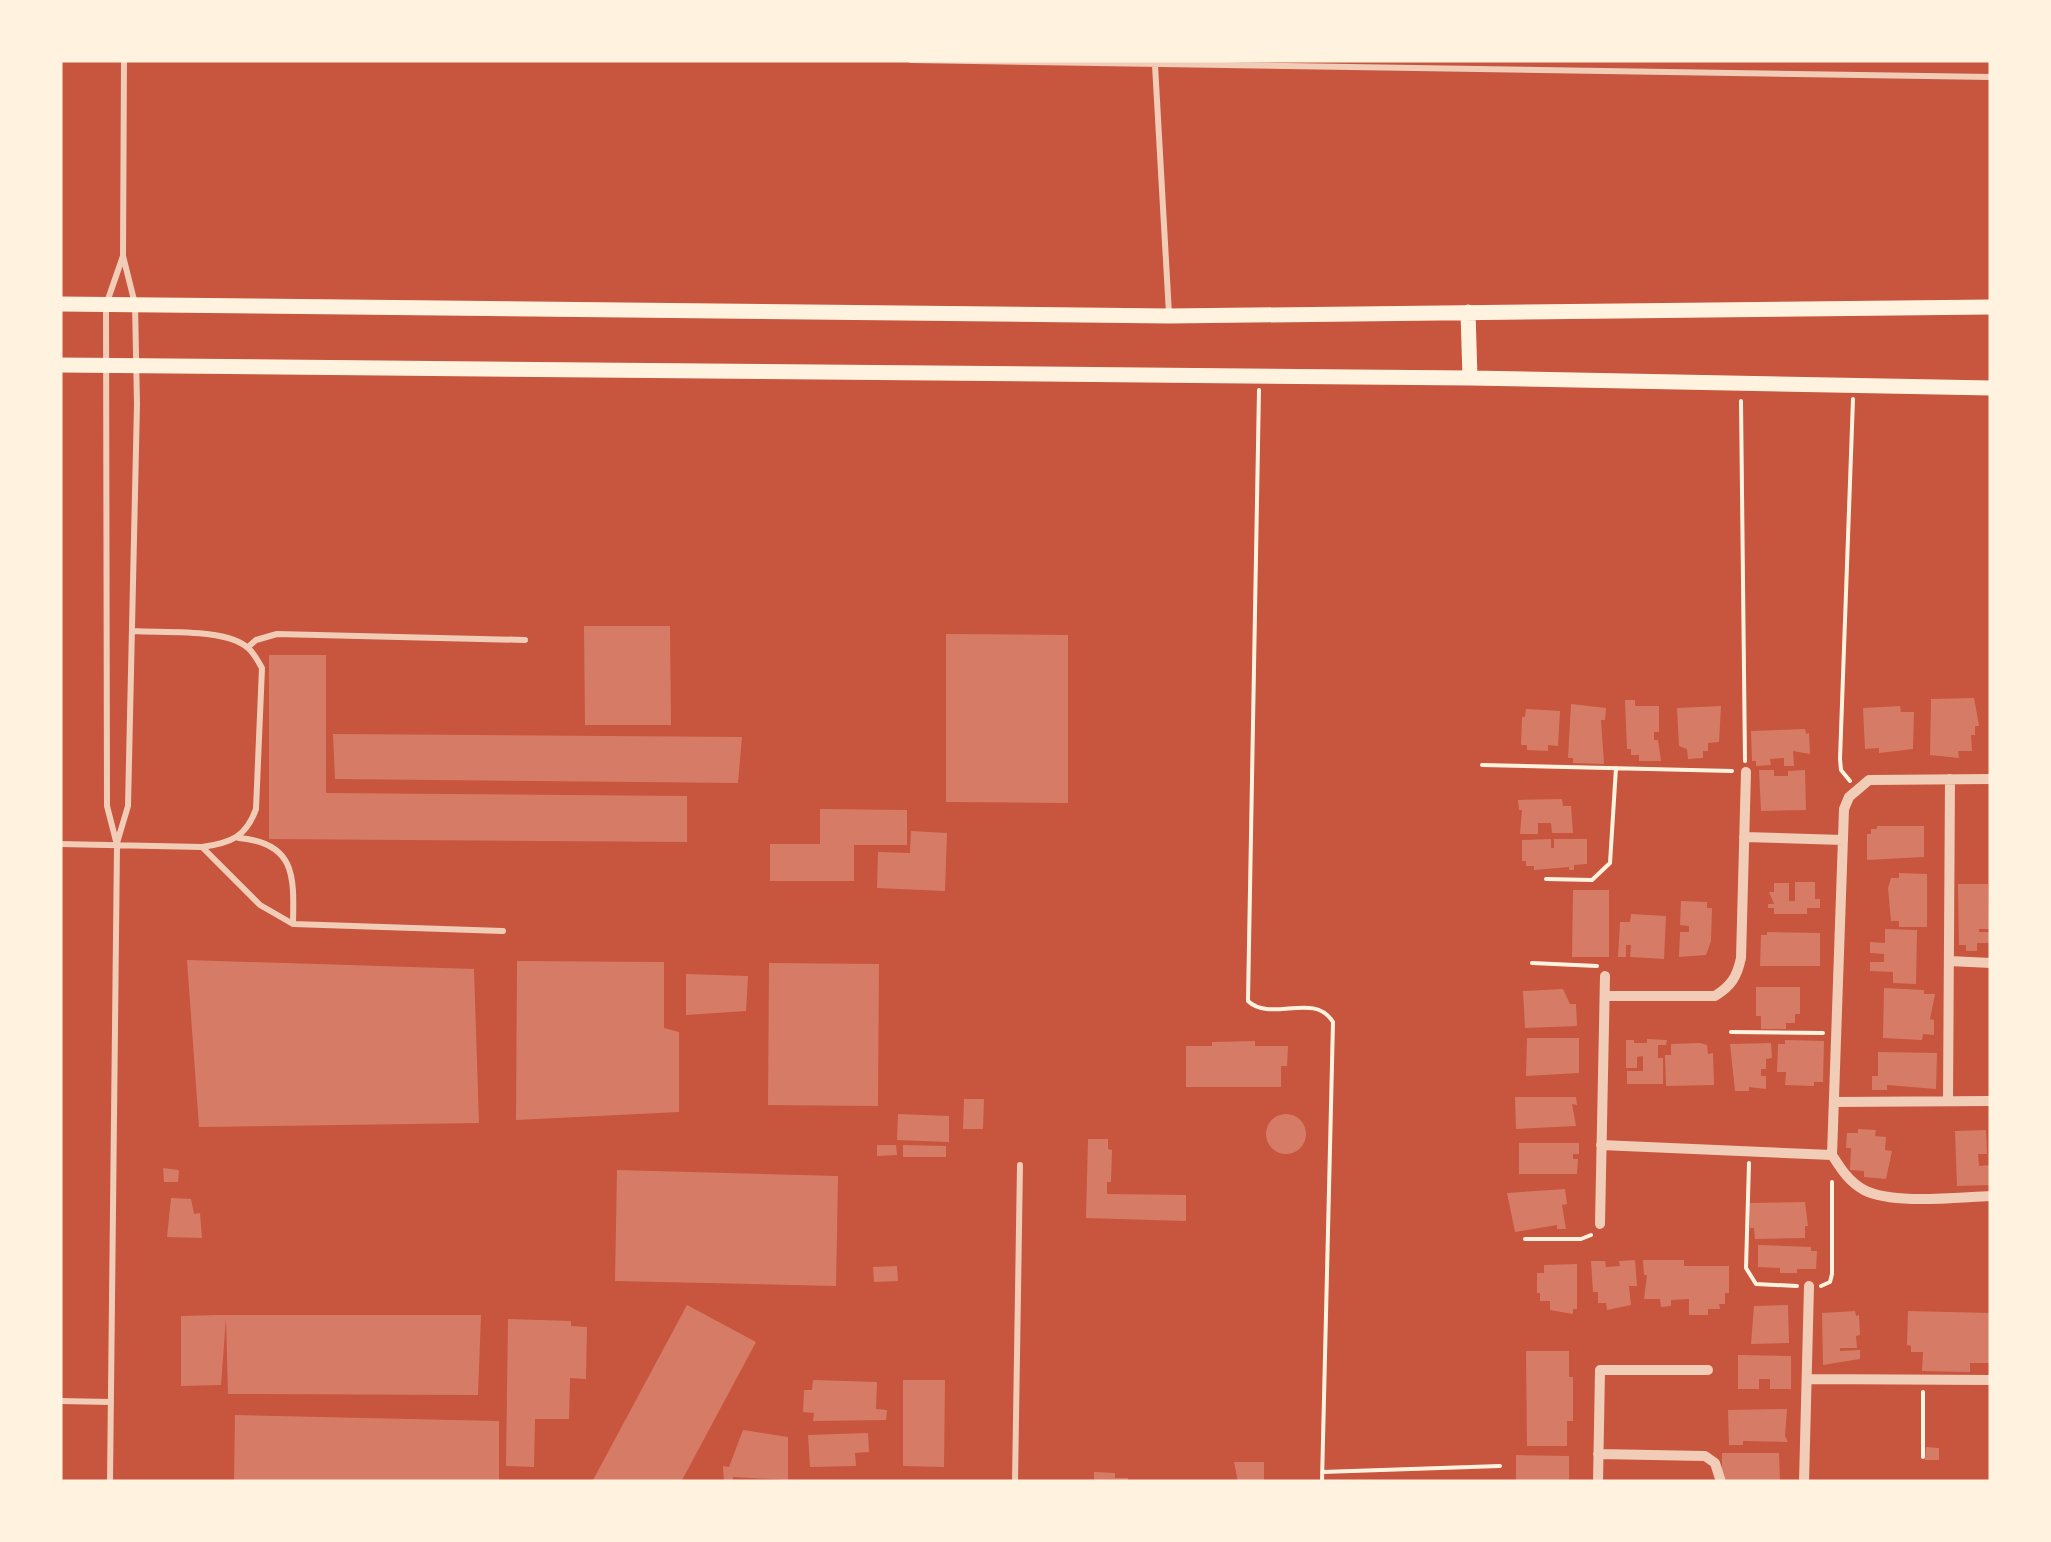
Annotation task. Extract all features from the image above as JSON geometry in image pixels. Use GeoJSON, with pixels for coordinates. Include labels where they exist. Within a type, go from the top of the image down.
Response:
{"type":"FeatureCollection","features":[{"type":"Feature","properties":{"kind":"main road"},"geometry":{"type":"LineString","coordinates":[[60,304],[1168,316],[1991,307]]}},
{"type":"Feature","properties":{"kind":"main road"},"geometry":{"type":"LineString","coordinates":[[1468,312],[1470,378]]}},
{"type":"Feature","properties":{"kind":"main road"},"geometry":{"type":"LineString","coordinates":[[60,365],[1470,378],[1991,388]]}},
{"type":"Feature","properties":{"kind":"street"},"geometry":{"type":"LineString","coordinates":[[1605,996],[1716,996],[1729,988],[1738,974],[1746,772]]}},
{"type":"Feature","properties":{"kind":"street"},"geometry":{"type":"LineString","coordinates":[[1948,1102],[1950,779]]}},
{"type":"Feature","properties":{"kind":"street"},"geometry":{"type":"LineString","coordinates":[[1991,779],[1870,780],[1858,786],[1844,809],[1832,1155],[1846,1177],[1866,1192],[1891,1197],[1991,1196]]}},
{"type":"Feature","properties":{"kind":"street"},"geometry":{"type":"LineString","coordinates":[[1744,837],[1843,840]]}},
{"type":"Feature","properties":{"kind":"street"},"geometry":{"type":"LineString","coordinates":[[1949,962],[1991,962]]}},
{"type":"Feature","properties":{"kind":"street"},"geometry":{"type":"LineString","coordinates":[[1600,1224],[1605,976]]}},
{"type":"Feature","properties":{"kind":"street"},"geometry":{"type":"LineString","coordinates":[[1834,1102],[1991,1101]]}},
{"type":"Feature","properties":{"kind":"street"},"geometry":{"type":"LineString","coordinates":[[1602,1145],[1832,1155]]}},
{"type":"Feature","properties":{"kind":"street"},"geometry":{"type":"LineString","coordinates":[[1804,1482],[1809,1286]]}},
{"type":"Feature","properties":{"kind":"street"},"geometry":{"type":"LineString","coordinates":[[1598,1482],[1600,1370],[1708,1370]]}},
{"type":"Feature","properties":{"kind":"street"},"geometry":{"type":"LineString","coordinates":[[1806,1379],[1991,1380]]}},
{"type":"Feature","properties":{"kind":"street"},"geometry":{"type":"LineString","coordinates":[[1598,1454],[1705,1456],[1715,1464],[1721,1482]]}},
{"type":"Feature","properties":{"kind":"lane"},"geometry":{"type":"LineString","coordinates":[[117,845],[128,806],[134,632],[136,366],[134,304],[124,256],[124,60]]}},
{"type":"Feature","properties":{"kind":"lane"},"geometry":{"type":"LineString","coordinates":[[912,60],[1991,76]]}},
{"type":"Feature","properties":{"kind":"lane"},"geometry":{"type":"LineString","coordinates":[[1156,65],[1168,316]]}},
{"type":"Feature","properties":{"kind":"lane"},"geometry":{"type":"LineString","coordinates":[[110,1482],[117,845],[107,806],[106,304],[124,256]]}},
{"type":"Feature","properties":{"kind":"lane"},"geometry":{"type":"LineString","coordinates":[[134,632],[224,636],[248,647],[262,668],[256,809],[239,838]]}},
{"type":"Feature","properties":{"kind":"lane"},"geometry":{"type":"LineString","coordinates":[[248,647],[256,640],[277,634],[525,640]]}},
{"type":"Feature","properties":{"kind":"lane"},"geometry":{"type":"LineString","coordinates":[[60,844],[202,847],[239,838],[258,840],[277,849],[291,866],[294,924]]}},
{"type":"Feature","properties":{"kind":"lane"},"geometry":{"type":"LineString","coordinates":[[202,847],[252,898],[280,919],[294,924],[503,931]]}},
{"type":"Feature","properties":{"kind":"lane"},"geometry":{"type":"LineString","coordinates":[[1016,1482],[1020,1164]]}},
{"type":"Feature","properties":{"kind":"lane"},"geometry":{"type":"LineString","coordinates":[[60,1401],[111,1402]]}},
{"type":"Feature","properties":{"kind":"path"},"geometry":{"type":"LineString","coordinates":[[1259,378],[1248,1001],[1258,1008],[1318,1008],[1334,1022],[1322,1482]]}},
{"type":"Feature","properties":{"kind":"path"},"geometry":{"type":"LineString","coordinates":[[1482,764],[1746,772],[1741,385]]}},
{"type":"Feature","properties":{"kind":"path"},"geometry":{"type":"LineString","coordinates":[[1854,386],[1840,759],[1841,770],[1858,786]]}},
{"type":"Feature","properties":{"kind":"path"},"geometry":{"type":"LineString","coordinates":[[1546,879],[1592,880],[1610,863],[1616,768]]}},
{"type":"Feature","properties":{"kind":"path"},"geometry":{"type":"LineString","coordinates":[[1532,962],[1592,964],[1601,968],[1605,976]]}},
{"type":"Feature","properties":{"kind":"path"},"geometry":{"type":"LineString","coordinates":[[1731,1032],[1838,1033]]}},
{"type":"Feature","properties":{"kind":"path"},"geometry":{"type":"LineString","coordinates":[[1749,1153],[1749,1277],[1756,1284],[1809,1286],[1824,1286],[1832,1274],[1832,1155]]}},
{"type":"Feature","properties":{"kind":"path"},"geometry":{"type":"LineString","coordinates":[[1525,1239],[1581,1239],[1600,1224]]}},
{"type":"Feature","properties":{"kind":"path"},"geometry":{"type":"LineString","coordinates":[[1923,1380],[1923,1458]]}},
{"type":"Feature","properties":{"kind":"path"},"geometry":{"type":"LineString","coordinates":[[1322,1472],[1500,1466]]}},
{"type":"Feature","properties":{"kind":"building"},"geometry":{"type":"Polygon","coordinates":[[[584,626],[670,626],[671,725],[585,725],[584,626]]]}},
{"type":"Feature","properties":{"kind":"building"},"geometry":{"type":"Polygon","coordinates":[[[946,634],[1068,635],[1068,803],[946,802],[946,634]]]}},
{"type":"Feature","properties":{"kind":"building"},"geometry":{"type":"Polygon","coordinates":[[[269,655],[326,655],[326,793],[687,796],[687,842],[269,839],[269,655]]]}},
{"type":"Feature","properties":{"kind":"building"},"geometry":{"type":"Polygon","coordinates":[[[1974,698],[1979,726],[1971,735],[1972,751],[1958,751],[1959,758],[1930,755],[1931,699],[1974,698]]]}},
{"type":"Feature","properties":{"kind":"building"},"geometry":{"type":"Polygon","coordinates":[[[1625,700],[1635,700],[1635,706],[1659,706],[1659,732],[1654,732],[1654,740],[1658,740],[1661,761],[1639,761],[1639,755],[1631,755],[1631,749],[1627,749],[1625,700]]]}},
{"type":"Feature","properties":{"kind":"building"},"geometry":{"type":"Polygon","coordinates":[[[1571,704],[1606,708],[1605,720],[1601,720],[1604,764],[1573,763],[1573,758],[1568,758],[1571,704]]]}},
{"type":"Feature","properties":{"kind":"building"},"geometry":{"type":"Polygon","coordinates":[[[1721,706],[1719,742],[1708,743],[1703,758],[1688,759],[1687,749],[1679,746],[1677,708],[1721,706]]]}},
{"type":"Feature","properties":{"kind":"building"},"geometry":{"type":"Polygon","coordinates":[[[1900,706],[1901,712],[1914,712],[1913,749],[1879,753],[1879,748],[1865,749],[1863,708],[1900,706]]]}},
{"type":"Feature","properties":{"kind":"building"},"geometry":{"type":"Polygon","coordinates":[[[1526,709],[1560,711],[1558,746],[1548,745],[1548,751],[1527,750],[1527,745],[1521,745],[1526,709]]]}},
{"type":"Feature","properties":{"kind":"building"},"geometry":{"type":"Polygon","coordinates":[[[1805,729],[1809,733],[1810,754],[1793,751],[1794,766],[1784,766],[1784,758],[1770,759],[1771,765],[1756,766],[1756,761],[1752,761],[1751,731],[1805,729]]]}},
{"type":"Feature","properties":{"kind":"building"},"geometry":{"type":"Polygon","coordinates":[[[333,734],[742,737],[738,783],[335,779],[333,734]]]}},
{"type":"Feature","properties":{"kind":"building"},"geometry":{"type":"Polygon","coordinates":[[[1759,770],[1774,770],[1774,776],[1788,776],[1788,771],[1805,770],[1806,810],[1761,811],[1759,770]]]}},
{"type":"Feature","properties":{"kind":"building"},"geometry":{"type":"Polygon","coordinates":[[[1562,799],[1563,806],[1571,806],[1573,833],[1552,833],[1551,823],[1538,823],[1538,834],[1520,834],[1522,810],[1518,800],[1562,799]]]}},
{"type":"Feature","properties":{"kind":"building"},"geometry":{"type":"Polygon","coordinates":[[[820,809],[907,810],[907,845],[854,845],[854,881],[770,881],[770,844],[820,844],[820,809]]]}},
{"type":"Feature","properties":{"kind":"building"},"geometry":{"type":"Polygon","coordinates":[[[1877,826],[1924,826],[1924,857],[1867,860],[1867,834],[1877,826]]]}},
{"type":"Feature","properties":{"kind":"building"},"geometry":{"type":"Polygon","coordinates":[[[911,831],[947,833],[945,891],[877,888],[878,852],[910,853],[911,831]]]}},
{"type":"Feature","properties":{"kind":"building"},"geometry":{"type":"Polygon","coordinates":[[[1551,839],[1554,848],[1554,839],[1587,839],[1587,864],[1574,865],[1574,870],[1534,870],[1534,866],[1526,866],[1526,861],[1522,861],[1522,840],[1551,839]]]}},
{"type":"Feature","properties":{"kind":"building"},"geometry":{"type":"Polygon","coordinates":[[[1899,873],[1927,874],[1927,927],[1899,927],[1899,921],[1891,921],[1888,888],[1891,878],[1899,878],[1899,873]]]}},
{"type":"Feature","properties":{"kind":"building"},"geometry":{"type":"Polygon","coordinates":[[[1795,882],[1815,882],[1815,899],[1820,899],[1820,908],[1807,908],[1807,914],[1774,914],[1774,908],[1768,908],[1768,904],[1774,904],[1769,892],[1774,892],[1774,883],[1789,883],[1789,901],[1795,901],[1795,882]]]}},
{"type":"Feature","properties":{"kind":"building"},"geometry":{"type":"Polygon","coordinates":[[[1958,884],[1988,884],[1989,929],[1979,932],[1991,932],[1991,943],[1977,943],[1977,951],[1966,951],[1966,945],[1959,945],[1958,884]]]}},
{"type":"Feature","properties":{"kind":"building"},"geometry":{"type":"Polygon","coordinates":[[[1573,890],[1609,890],[1609,957],[1572,957],[1573,890]]]}},
{"type":"Feature","properties":{"kind":"building"},"geometry":{"type":"Polygon","coordinates":[[[1681,901],[1707,902],[1707,908],[1712,908],[1711,941],[1706,955],[1679,957],[1680,932],[1689,932],[1689,926],[1680,925],[1681,901]]]}},
{"type":"Feature","properties":{"kind":"building"},"geometry":{"type":"Polygon","coordinates":[[[1631,914],[1666,916],[1664,959],[1630,957],[1631,945],[1626,945],[1626,957],[1618,957],[1620,922],[1630,922],[1631,914]]]}},
{"type":"Feature","properties":{"kind":"building"},"geometry":{"type":"Polygon","coordinates":[[[1885,929],[1917,930],[1916,984],[1893,983],[1893,972],[1870,971],[1870,962],[1884,962],[1884,954],[1870,953],[1870,942],[1885,943],[1885,929]]]}},
{"type":"Feature","properties":{"kind":"building"},"geometry":{"type":"Polygon","coordinates":[[[1820,933],[1820,966],[1760,966],[1761,935],[1820,933]]]}},
{"type":"Feature","properties":{"kind":"building"},"geometry":{"type":"Polygon","coordinates":[[[187,960],[474,969],[479,1123],[199,1127],[187,960]]]}},
{"type":"Feature","properties":{"kind":"building"},"geometry":{"type":"Polygon","coordinates":[[[517,961],[664,962],[664,1028],[679,1032],[679,1112],[516,1120],[517,961]]]}},
{"type":"Feature","properties":{"kind":"building"},"geometry":{"type":"Polygon","coordinates":[[[769,963],[879,964],[878,1106],[768,1105],[769,963]]]}},
{"type":"Feature","properties":{"kind":"building"},"geometry":{"type":"Polygon","coordinates":[[[686,974],[748,976],[746,1011],[686,1015],[686,974]]]}},
{"type":"Feature","properties":{"kind":"building"},"geometry":{"type":"Polygon","coordinates":[[[1756,987],[1800,987],[1800,1014],[1795,1014],[1795,1023],[1786,1023],[1786,1029],[1761,1029],[1761,1016],[1756,1016],[1756,987]]]}},
{"type":"Feature","properties":{"kind":"building"},"geometry":{"type":"Polygon","coordinates":[[[1884,988],[1935,994],[1930,1019],[1934,1020],[1934,1035],[1923,1034],[1922,1040],[1883,1038],[1884,988]]]}},
{"type":"Feature","properties":{"kind":"building"},"geometry":{"type":"Polygon","coordinates":[[[1563,989],[1570,1004],[1576,1004],[1577,1026],[1525,1028],[1523,991],[1563,989]]]}},
{"type":"Feature","properties":{"kind":"building"},"geometry":{"type":"Polygon","coordinates":[[[1527,1038],[1579,1038],[1579,1073],[1526,1076],[1527,1038]]]}},
{"type":"Feature","properties":{"kind":"building"},"geometry":{"type":"Polygon","coordinates":[[[1647,1039],[1667,1040],[1666,1045],[1658,1045],[1658,1058],[1663,1058],[1663,1084],[1627,1084],[1627,1071],[1643,1071],[1643,1056],[1637,1057],[1637,1068],[1626,1068],[1626,1040],[1647,1043],[1647,1039]]]}},
{"type":"Feature","properties":{"kind":"building"},"geometry":{"type":"Polygon","coordinates":[[[1785,1040],[1824,1041],[1823,1082],[1814,1082],[1814,1086],[1785,1085],[1786,1072],[1777,1072],[1778,1044],[1785,1044],[1785,1040]]]}},
{"type":"Feature","properties":{"kind":"building"},"geometry":{"type":"Polygon","coordinates":[[[1255,1041],[1255,1046],[1288,1046],[1287,1066],[1281,1066],[1281,1087],[1186,1087],[1186,1046],[1255,1041]]]}},
{"type":"Feature","properties":{"kind":"building"},"geometry":{"type":"Polygon","coordinates":[[[1771,1043],[1772,1058],[1766,1059],[1766,1069],[1761,1069],[1761,1076],[1766,1076],[1766,1089],[1749,1087],[1749,1091],[1735,1091],[1730,1044],[1771,1043]]]}},
{"type":"Feature","properties":{"kind":"building"},"geometry":{"type":"Polygon","coordinates":[[[1671,1044],[1707,1045],[1708,1054],[1713,1053],[1714,1085],[1666,1086],[1665,1055],[1671,1055],[1671,1044]]]}},
{"type":"Feature","properties":{"kind":"building"},"geometry":{"type":"Polygon","coordinates":[[[1878,1052],[1937,1053],[1936,1089],[1887,1085],[1887,1090],[1872,1090],[1872,1076],[1878,1076],[1878,1052]]]}},
{"type":"Feature","properties":{"kind":"building"},"geometry":{"type":"Polygon","coordinates":[[[1515,1097],[1576,1097],[1577,1105],[1572,1104],[1576,1126],[1516,1129],[1515,1097]]]}},
{"type":"Feature","properties":{"kind":"building"},"geometry":{"type":"Polygon","coordinates":[[[964,1099],[984,1099],[983,1129],[963,1129],[964,1099]]]}},
{"type":"Feature","properties":{"kind":"building"},"geometry":{"type":"Polygon","coordinates":[[[898,1114],[949,1116],[949,1142],[897,1140],[898,1114]]]}},
{"type":"Feature","properties":{"kind":"building"},"geometry":{"type":"Polygon","coordinates":[[[1286,1114],[1300,1120],[1306,1134],[1300,1148],[1286,1154],[1272,1148],[1266,1134],[1272,1120],[1286,1114]]]}},
{"type":"Feature","properties":{"kind":"building"},"geometry":{"type":"Polygon","coordinates":[[[1858,1129],[1876,1130],[1875,1136],[1886,1137],[1885,1150],[1892,1151],[1886,1179],[1864,1177],[1864,1171],[1850,1170],[1847,1133],[1858,1133],[1858,1129]]]}},
{"type":"Feature","properties":{"kind":"building"},"geometry":{"type":"Polygon","coordinates":[[[1986,1130],[1987,1154],[1978,1154],[1979,1166],[1990,1165],[1990,1185],[1957,1186],[1955,1131],[1986,1130]]]}},
{"type":"Feature","properties":{"kind":"building"},"geometry":{"type":"Polygon","coordinates":[[[1088,1139],[1108,1139],[1108,1149],[1112,1150],[1107,1194],[1186,1195],[1186,1221],[1086,1218],[1088,1139]]]}},
{"type":"Feature","properties":{"kind":"building"},"geometry":{"type":"Polygon","coordinates":[[[1519,1143],[1579,1143],[1579,1154],[1573,1154],[1573,1159],[1578,1159],[1577,1174],[1519,1174],[1519,1143]]]}},
{"type":"Feature","properties":{"kind":"building"},"geometry":{"type":"Polygon","coordinates":[[[877,1145],[896,1145],[897,1155],[877,1156],[877,1145]]]}},
{"type":"Feature","properties":{"kind":"building"},"geometry":{"type":"Polygon","coordinates":[[[903,1145],[946,1146],[946,1157],[903,1157],[903,1145]]]}},
{"type":"Feature","properties":{"kind":"building"},"geometry":{"type":"Polygon","coordinates":[[[163,1168],[179,1170],[178,1182],[164,1182],[163,1168]]]}},
{"type":"Feature","properties":{"kind":"building"},"geometry":{"type":"Polygon","coordinates":[[[617,1170],[838,1176],[836,1286],[615,1281],[617,1170]]]}},
{"type":"Feature","properties":{"kind":"building"},"geometry":{"type":"Polygon","coordinates":[[[1565,1189],[1567,1204],[1562,1205],[1566,1229],[1557,1229],[1557,1225],[1515,1232],[1507,1193],[1565,1189]]]}},
{"type":"Feature","properties":{"kind":"building"},"geometry":{"type":"Polygon","coordinates":[[[171,1198],[191,1199],[194,1214],[200,1213],[202,1238],[167,1237],[171,1198]]]}},
{"type":"Feature","properties":{"kind":"building"},"geometry":{"type":"Polygon","coordinates":[[[1805,1202],[1805,1238],[1755,1239],[1754,1228],[1750,1228],[1750,1203],[1805,1202]]]}},
{"type":"Feature","properties":{"kind":"building"},"geometry":{"type":"Polygon","coordinates":[[[1758,1245],[1811,1247],[1811,1251],[1817,1251],[1816,1269],[1780,1273],[1780,1268],[1758,1267],[1758,1245]]]}},
{"type":"Feature","properties":{"kind":"building"},"geometry":{"type":"Polygon","coordinates":[[[1635,1260],[1637,1286],[1629,1286],[1631,1305],[1607,1310],[1606,1303],[1598,1303],[1598,1292],[1593,1292],[1591,1261],[1605,1261],[1606,1267],[1635,1260]]]}},
{"type":"Feature","properties":{"kind":"building"},"geometry":{"type":"Polygon","coordinates":[[[1643,1260],[1684,1260],[1684,1266],[1729,1266],[1725,1304],[1719,1304],[1720,1309],[1708,1309],[1708,1315],[1689,1315],[1689,1299],[1671,1300],[1671,1306],[1661,1307],[1660,1299],[1644,1299],[1647,1275],[1643,1260]]]}},
{"type":"Feature","properties":{"kind":"building"},"geometry":{"type":"Polygon","coordinates":[[[1577,1264],[1577,1309],[1573,1309],[1573,1314],[1550,1310],[1550,1301],[1540,1301],[1537,1293],[1537,1273],[1544,1273],[1544,1265],[1577,1264]]]}},
{"type":"Feature","properties":{"kind":"building"},"geometry":{"type":"Polygon","coordinates":[[[897,1266],[898,1281],[874,1282],[873,1267],[897,1266]]]}},
{"type":"Feature","properties":{"kind":"building"},"geometry":{"type":"Polygon","coordinates":[[[687,1305],[756,1342],[681,1482],[592,1482],[687,1305]]]}},
{"type":"Feature","properties":{"kind":"building"},"geometry":{"type":"Polygon","coordinates":[[[1788,1305],[1789,1343],[1751,1344],[1754,1306],[1788,1305]]]}},
{"type":"Feature","properties":{"kind":"building"},"geometry":{"type":"Polygon","coordinates":[[[1855,1311],[1859,1315],[1857,1348],[1840,1351],[1860,1350],[1860,1359],[1823,1365],[1822,1313],[1855,1311]]]}},
{"type":"Feature","properties":{"kind":"building"},"geometry":{"type":"Polygon","coordinates":[[[1908,1311],[1991,1313],[1991,1363],[1970,1363],[1970,1372],[1922,1371],[1923,1352],[1911,1352],[1907,1345],[1908,1311]]]}},
{"type":"Feature","properties":{"kind":"building"},"geometry":{"type":"Polygon","coordinates":[[[481,1315],[478,1395],[228,1394],[226,1318],[221,1385],[181,1386],[181,1316],[481,1315]]]}},
{"type":"Feature","properties":{"kind":"building"},"geometry":{"type":"Polygon","coordinates":[[[508,1319],[571,1321],[571,1326],[587,1327],[586,1379],[570,1378],[569,1419],[535,1419],[534,1467],[506,1466],[508,1319]]]}},
{"type":"Feature","properties":{"kind":"building"},"geometry":{"type":"Polygon","coordinates":[[[1526,1351],[1569,1351],[1573,1421],[1567,1421],[1567,1446],[1527,1446],[1526,1351]]]}},
{"type":"Feature","properties":{"kind":"building"},"geometry":{"type":"Polygon","coordinates":[[[1738,1355],[1791,1356],[1791,1389],[1770,1389],[1770,1379],[1759,1379],[1759,1389],[1738,1389],[1738,1355]]]}},
{"type":"Feature","properties":{"kind":"building"},"geometry":{"type":"Polygon","coordinates":[[[813,1380],[877,1382],[876,1409],[887,1410],[886,1420],[813,1421],[814,1413],[803,1412],[804,1390],[812,1390],[813,1380]]]}},
{"type":"Feature","properties":{"kind":"building"},"geometry":{"type":"Polygon","coordinates":[[[903,1380],[945,1380],[944,1467],[903,1466],[903,1380]]]}},
{"type":"Feature","properties":{"kind":"building"},"geometry":{"type":"Polygon","coordinates":[[[1787,1409],[1788,1442],[1743,1441],[1743,1445],[1729,1445],[1728,1410],[1787,1409]]]}},
{"type":"Feature","properties":{"kind":"building"},"geometry":{"type":"Polygon","coordinates":[[[235,1415],[499,1421],[499,1482],[234,1482],[235,1415]]]}},
{"type":"Feature","properties":{"kind":"building"},"geometry":{"type":"Polygon","coordinates":[[[743,1430],[788,1437],[788,1480],[733,1477],[733,1482],[724,1482],[723,1466],[729,1467],[743,1430]]]}},
{"type":"Feature","properties":{"kind":"building"},"geometry":{"type":"Polygon","coordinates":[[[868,1433],[869,1452],[855,1453],[856,1466],[810,1467],[808,1435],[868,1433]]]}},
{"type":"Feature","properties":{"kind":"building"},"geometry":{"type":"Polygon","coordinates":[[[1926,1447],[1939,1448],[1939,1460],[1925,1460],[1926,1447]]]}},
{"type":"Feature","properties":{"kind":"building"},"geometry":{"type":"Polygon","coordinates":[[[1722,1453],[1779,1453],[1780,1482],[1722,1482],[1722,1453]]]}},
{"type":"Feature","properties":{"kind":"building"},"geometry":{"type":"Polygon","coordinates":[[[1516,1455],[1569,1456],[1569,1482],[1516,1482],[1516,1455]]]}},
{"type":"Feature","properties":{"kind":"building"},"geometry":{"type":"Polygon","coordinates":[[[1234,1462],[1264,1462],[1264,1482],[1238,1482],[1234,1462]]]}},
{"type":"Feature","properties":{"kind":"building"},"geometry":{"type":"Polygon","coordinates":[[[1094,1472],[1115,1473],[1115,1478],[1128,1478],[1128,1482],[1094,1482],[1094,1472]]]}}]}
